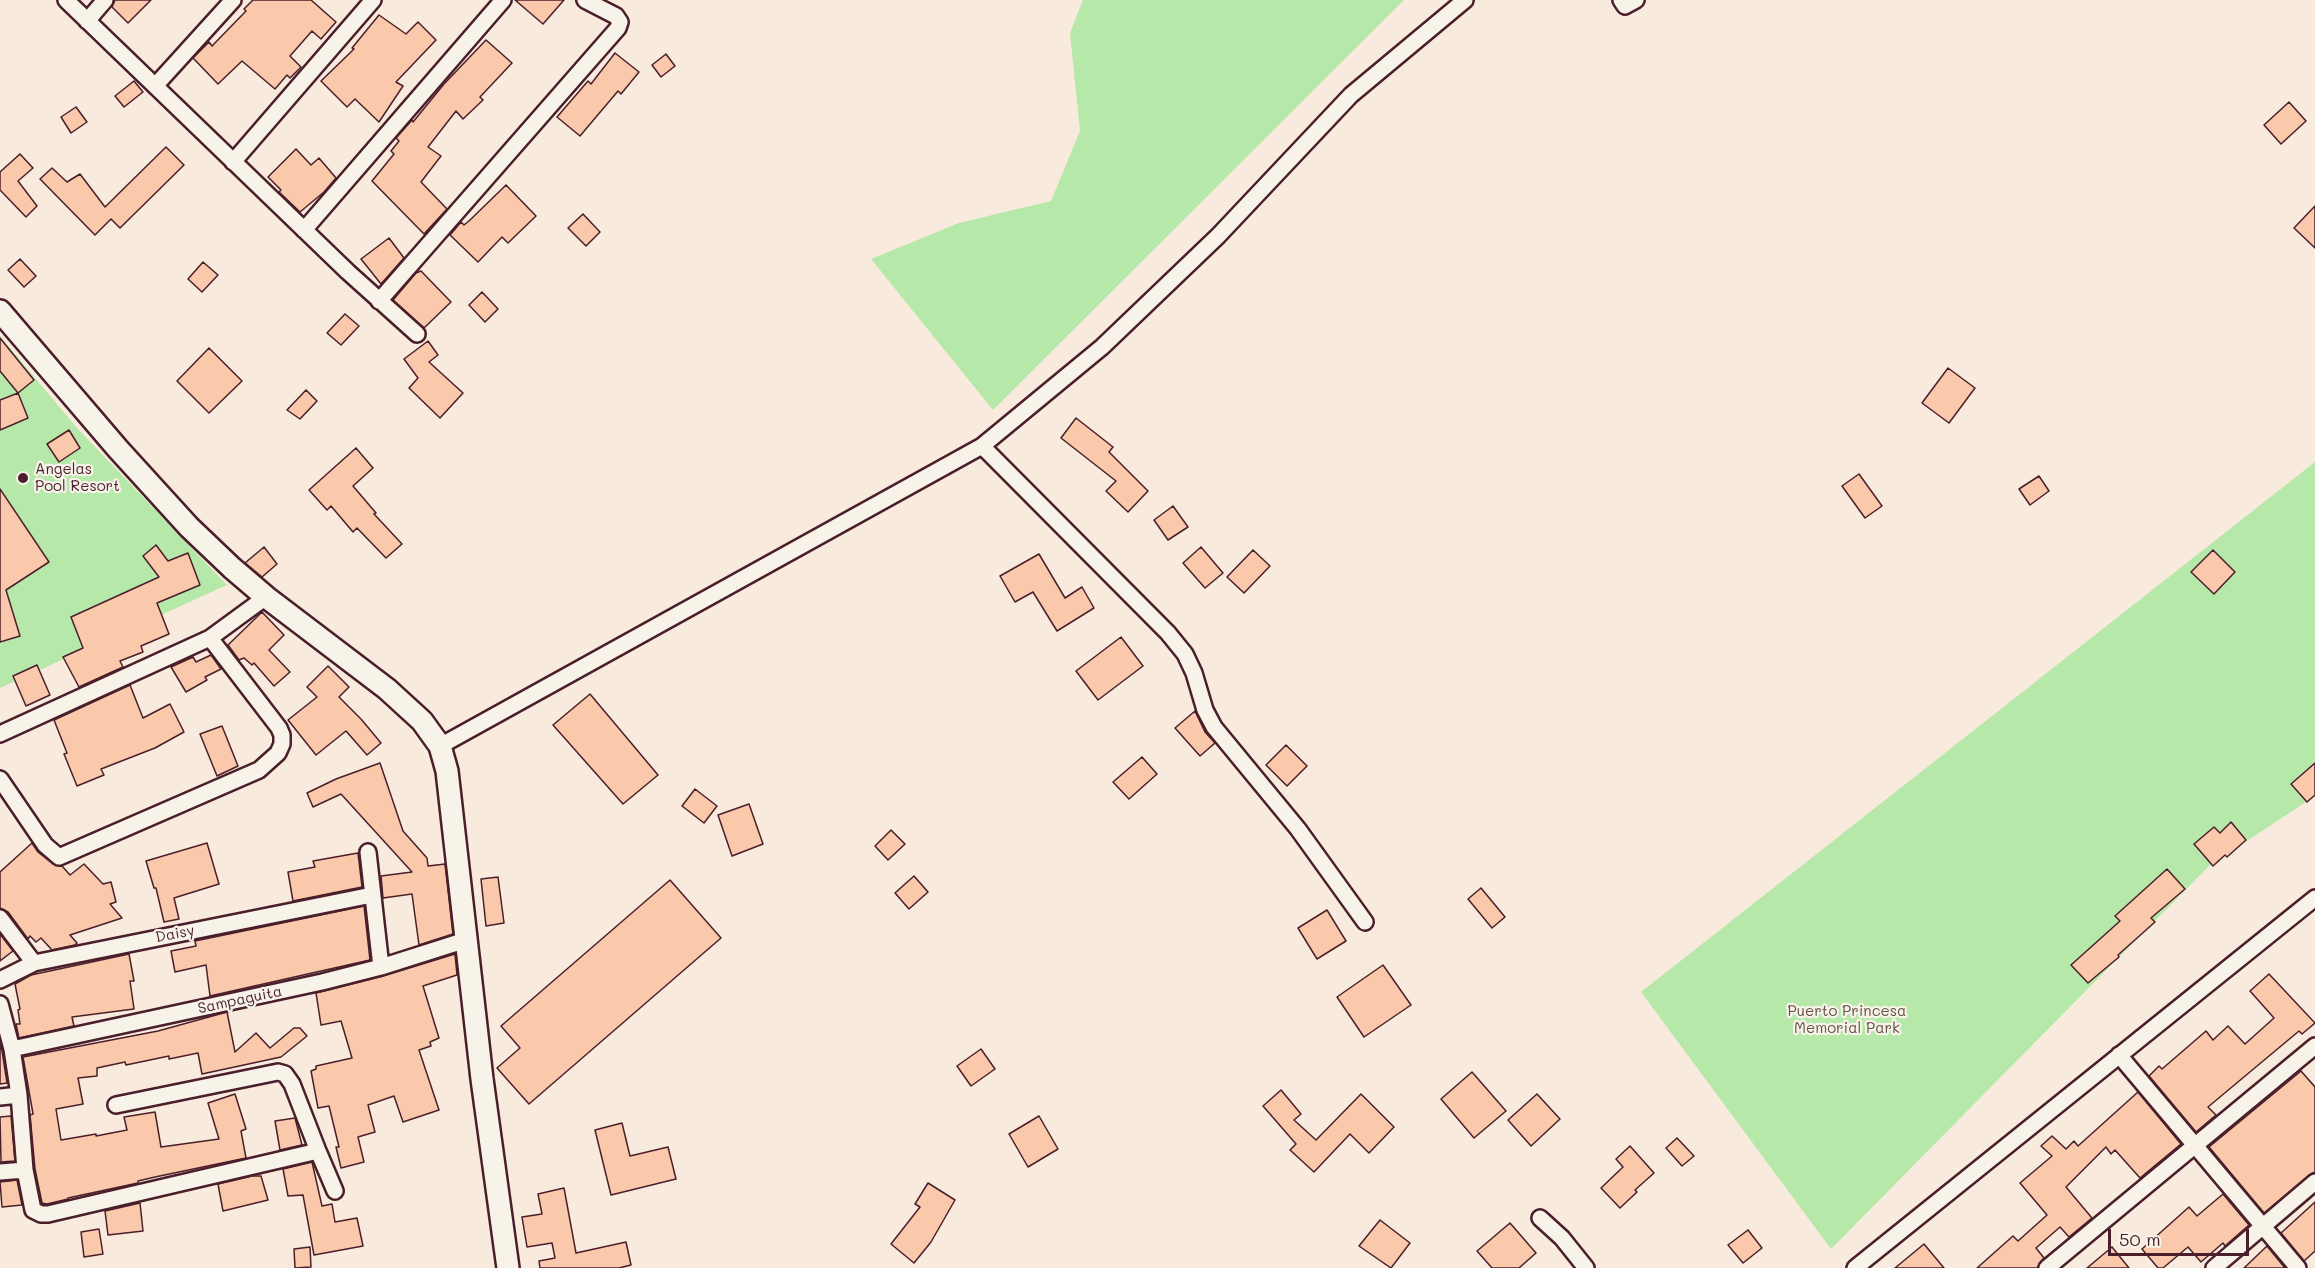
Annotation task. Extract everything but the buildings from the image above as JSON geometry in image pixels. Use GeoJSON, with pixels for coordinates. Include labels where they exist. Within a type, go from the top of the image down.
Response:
{"type":"FeatureCollection","features":[{"type":"Feature","properties":{"kind":"street"},"geometry":{"type":"LineString","coordinates":[[66,0],[304,230],[417,334]]}},
{"type":"Feature","properties":{"kind":"street"},"geometry":{"type":"LineString","coordinates":[[87,21],[105,0]]}},
{"type":"Feature","properties":{"kind":"street"},"geometry":{"type":"LineString","coordinates":[[155,86],[233,0]]}},
{"type":"Feature","properties":{"kind":"street"},"geometry":{"type":"LineString","coordinates":[[233,162],[373,0]]}},
{"type":"Feature","properties":{"kind":"street"},"geometry":{"type":"LineString","coordinates":[[304,230],[503,0]]}},
{"type":"Feature","properties":{"kind":"street"},"geometry":{"type":"LineString","coordinates":[[379,301],[618,28],[620,22],[616,16],[585,0]]}},
{"type":"Feature","properties":{"kind":"street"},"geometry":{"type":"LineString","coordinates":[[440,746],[982,446],[1102,347],[1218,236],[1352,95],[1465,0]]}},
{"type":"Feature","properties":{"kind":"street"},"geometry":{"type":"LineString","coordinates":[[1621,0],[1625,6],[1636,0]]}},
{"type":"Feature","properties":{"kind":"street"},"geometry":{"type":"LineString","coordinates":[[0,311],[111,441],[189,527],[266,597],[387,689],[422,721],[440,746],[447,771],[482,1079],[508,1268]]}},
{"type":"Feature","properties":{"kind":"street"},"geometry":{"type":"LineString","coordinates":[[982,446],[1168,633],[1185,654],[1194,673],[1205,710],[1214,727],[1298,829],[1365,922]]}},
{"type":"Feature","properties":{"kind":"street"},"geometry":{"type":"LineString","coordinates":[[0,734],[210,638],[266,597]]}},
{"type":"Feature","properties":{"kind":"street"},"geometry":{"type":"LineString","coordinates":[[0,778],[45,845],[59,857],[259,770],[278,753],[282,744],[282,735],[210,638]]}},
{"type":"Feature","properties":{"kind":"street"},"geometry":{"type":"LineString","coordinates":[[368,852],[381,967]]}},
{"type":"Feature","properties":{"kind":"street","name":"Daisy"},"geometry":{"type":"LineString","coordinates":[[0,980],[34,963],[372,895]]}},
{"type":"Feature","properties":{"kind":"street"},"geometry":{"type":"LineString","coordinates":[[1855,1268],[2315,898]]}},
{"type":"Feature","properties":{"kind":"street"},"geometry":{"type":"LineString","coordinates":[[0,918],[34,963]]}},
{"type":"Feature","properties":{"kind":"street","name":"Sampaguita"},"geometry":{"type":"LineString","coordinates":[[12,1049],[322,982],[381,967],[466,940]]}},
{"type":"Feature","properties":{"kind":"street"},"geometry":{"type":"LineString","coordinates":[[1,1010],[12,1049],[19,1095],[25,1170],[33,1210],[41,1214],[318,1151]]}},
{"type":"Feature","properties":{"kind":"street"},"geometry":{"type":"LineString","coordinates":[[2047,1268],[2315,1046]]}},
{"type":"Feature","properties":{"kind":"street"},"geometry":{"type":"LineString","coordinates":[[2120,1055],[2298,1268]]}},
{"type":"Feature","properties":{"kind":"street"},"geometry":{"type":"LineString","coordinates":[[116,1105],[278,1072],[285,1074],[292,1084],[335,1191]]}},
{"type":"Feature","properties":{"kind":"street"},"geometry":{"type":"LineString","coordinates":[[0,1097],[19,1095]]}},
{"type":"Feature","properties":{"kind":"street"},"geometry":{"type":"LineString","coordinates":[[0,1172],[25,1170]]}},
{"type":"Feature","properties":{"kind":"street"},"geometry":{"type":"LineString","coordinates":[[2214,1268],[2315,1182]]}},
{"type":"Feature","properties":{"kind":"street"},"geometry":{"type":"LineString","coordinates":[[1540,1218],[1562,1238],[1586,1268]]}},
{"type":"Feature","properties":{"kind":"green space"},"geometry":{"type":"Polygon","coordinates":[[[1083,0],[1404,0],[993,410],[871,259],[959,223],[1051,201],[1080,131],[1070,33],[1083,0]]]}},
{"type":"Feature","properties":{"kind":"green space"},"geometry":{"type":"Polygon","coordinates":[[[0,336],[77,428],[227,585],[0,688],[0,336]]]}},
{"type":"Feature","properties":{"kind":"green space","name":"Puerto Princesa Memorial Park"},"geometry":{"type":"Polygon","coordinates":[[[2315,462],[2315,796],[2209,866],[1831,1249],[1641,992],[2315,462]]]}},
{"type":"Feature","properties":{"kind":"place","name":"Angelas Pool Resort"},"geometry":{"type":"Point","coordinates":[23,478]}}]}
